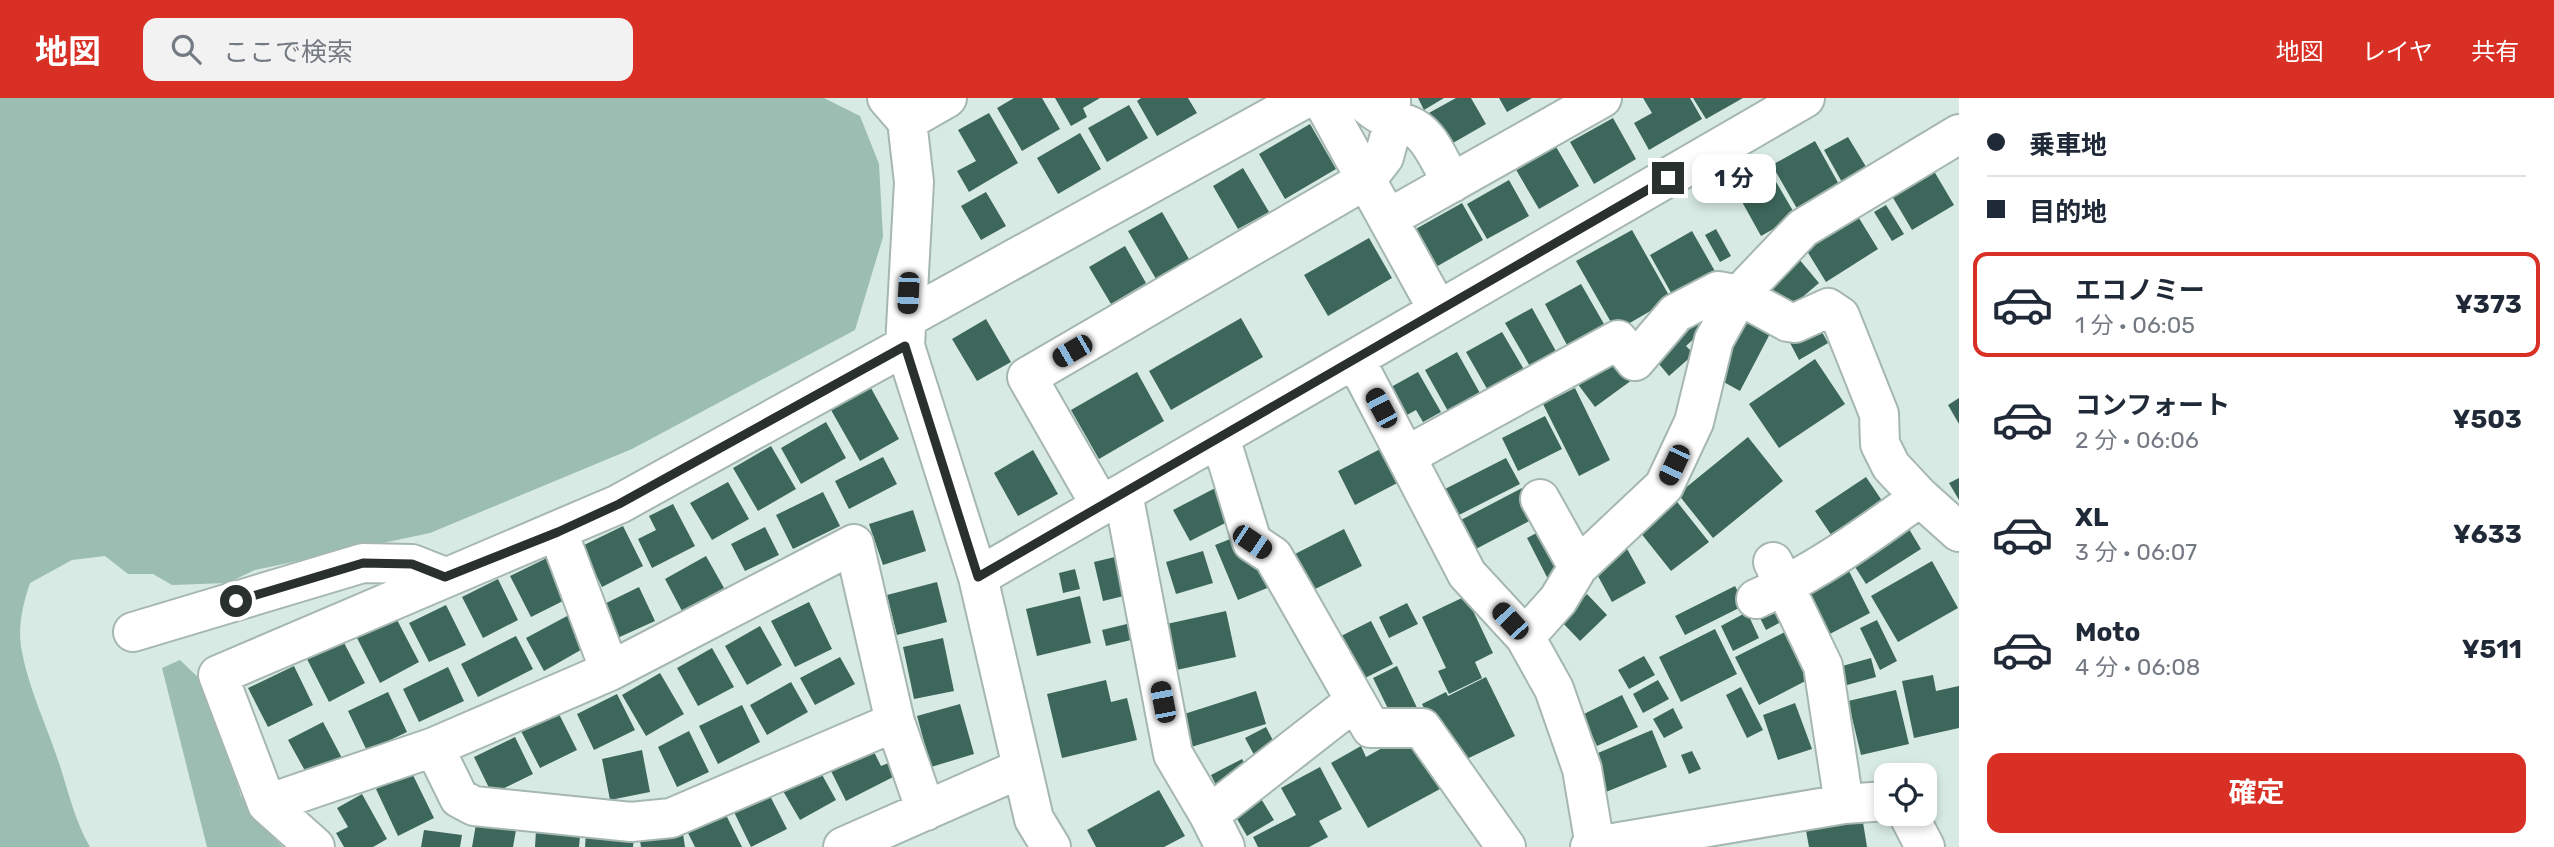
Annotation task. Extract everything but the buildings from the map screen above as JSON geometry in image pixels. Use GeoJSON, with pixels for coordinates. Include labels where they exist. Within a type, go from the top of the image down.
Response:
{"type":"FeatureCollection","features":[{"type":"Feature","properties":{"kind":"street"},"geometry":{"type":"LineString","coordinates":[[947,98],[897,110],[914,181],[906,332],[978,577],[1034,819],[1051,847]]}},
{"type":"Feature","properties":{"kind":"street"},"geometry":{"type":"LineString","coordinates":[[315,847],[267,804],[218,675],[619,504],[1306,98]]}},
{"type":"Feature","properties":{"kind":"street"},"geometry":{"type":"LineString","coordinates":[[1321,98],[1438,310]]}},
{"type":"Feature","properties":{"kind":"street"},"geometry":{"type":"LineString","coordinates":[[1389,218],[1602,98]]}},
{"type":"Feature","properties":{"kind":"street"},"geometry":{"type":"LineString","coordinates":[[978,577],[1805,98]]}},
{"type":"Feature","properties":{"kind":"street"},"geometry":{"type":"LineString","coordinates":[[1355,701],[1217,831],[1173,754],[1112,500],[1027,377],[1367,179],[1384,157],[1381,105]]}},
{"type":"Feature","properties":{"kind":"street"},"geometry":{"type":"LineString","coordinates":[[1381,105],[1423,134],[1452,183]]}},
{"type":"Feature","properties":{"kind":"street"},"geometry":{"type":"LineString","coordinates":[[1525,637],[1558,600],[1578,567],[1664,486],[1694,422],[1714,340],[1739,295],[1803,228],[1959,134]]}},
{"type":"Feature","properties":{"kind":"street"},"geometry":{"type":"LineString","coordinates":[[1406,456],[1618,340],[1634,362],[1676,313],[1718,290],[1739,295],[1788,322],[1795,323],[1828,308],[1840,316],[1879,414],[1880,444],[1891,466],[1920,498],[1959,532]]}},
{"type":"Feature","properties":{"kind":"street"},"geometry":{"type":"LineString","coordinates":[[1355,359],[1466,574],[1525,637],[1554,689],[1582,769],[1592,847],[1844,804],[1874,802]]}},
{"type":"Feature","properties":{"kind":"street"},"geometry":{"type":"LineString","coordinates":[[1220,437],[1252,542],[1273,556],[1371,728],[1422,729],[1506,847]]}},
{"type":"Feature","properties":{"kind":"street"},"geometry":{"type":"LineString","coordinates":[[1844,804],[1823,666],[1771,583],[1867,535],[1920,498]]}},
{"type":"Feature","properties":{"kind":"street"},"geometry":{"type":"LineString","coordinates":[[1540,499],[1578,567]]}},
{"type":"Feature","properties":{"kind":"street"},"geometry":{"type":"LineString","coordinates":[[558,532],[610,671]]}},
{"type":"Feature","properties":{"kind":"street"},"geometry":{"type":"LineString","coordinates":[[267,804],[434,747],[610,671],[854,544],[895,722],[926,811]]}},
{"type":"Feature","properties":{"kind":"street"},"geometry":{"type":"LineString","coordinates":[[133,632],[363,563],[412,564],[445,577]]}},
{"type":"Feature","properties":{"kind":"street"},"geometry":{"type":"LineString","coordinates":[[434,747],[458,798],[474,806],[631,822],[671,818],[895,722]]}},
{"type":"Feature","properties":{"kind":"street"},"geometry":{"type":"LineString","coordinates":[[842,847],[1023,768]]}},
{"type":"Feature","properties":{"kind":"street"},"geometry":{"type":"LineString","coordinates":[[1914,826],[1924,847]]}},
{"type":"Feature","properties":{"kind":"green space"},"geometry":{"type":"Polygon","coordinates":[[[0,98],[824,98],[860,116],[879,164],[883,237],[855,330],[632,449],[430,533],[255,570],[227,583],[172,585],[153,574],[128,574],[105,556],[72,560],[30,583],[21,622],[20,639],[24,662],[76,817],[90,847],[0,847],[0,98]]]}},
{"type":"Feature","properties":{"kind":"green space"},"geometry":{"type":"Polygon","coordinates":[[[180,660],[204,683],[241,796],[264,828],[283,847],[207,847],[162,668],[180,660]]]}},
{"type":"Feature","properties":{"kind":"route"},"geometry":{"type":"LineString","coordinates":[[236,601],[363,563],[412,564],[445,577],[558,532],[619,504],[905,346],[978,577],[1668,178]]}}]}
